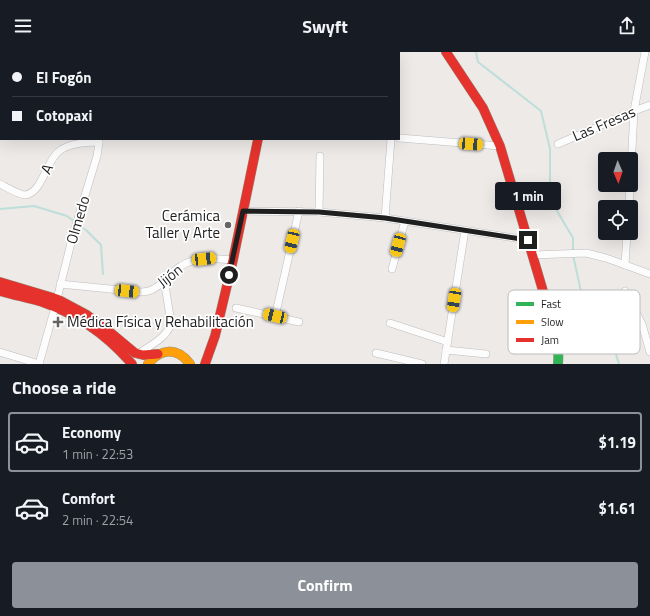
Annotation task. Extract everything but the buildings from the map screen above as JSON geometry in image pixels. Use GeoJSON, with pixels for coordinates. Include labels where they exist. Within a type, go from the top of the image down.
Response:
{"type":"FeatureCollection","features":[{"type":"Feature","properties":{"kind":"street"},"geometry":{"type":"LineString","coordinates":[[446,52],[483,108],[500,146],[544,290]]}},
{"type":"Feature","properties":{"kind":"street"},"geometry":{"type":"LineString","coordinates":[[632,152],[634,111],[644,52]]}},
{"type":"Feature","properties":{"kind":"street","name":"Las Fresas"},"geometry":{"type":"LineString","coordinates":[[558,144],[634,111],[650,106]]}},
{"type":"Feature","properties":{"kind":"street"},"geometry":{"type":"LineString","coordinates":[[400,138],[500,146]]}},
{"type":"Feature","properties":{"kind":"street","name":"A"},"geometry":{"type":"LineString","coordinates":[[0,184],[23,195],[30,194],[35,190],[53,157],[58,152],[72,145],[99,140]]}},
{"type":"Feature","properties":{"kind":"street","name":"Olmedo"},"geometry":{"type":"LineString","coordinates":[[39,364],[60,284],[97,156],[99,140]]}},
{"type":"Feature","properties":{"kind":"street"},"geometry":{"type":"LineString","coordinates":[[148,364],[152,358],[158,354],[169,351],[174,352],[188,360],[205,364],[215,336],[233,260],[258,140]]}},
{"type":"Feature","properties":{"kind":"street"},"geometry":{"type":"LineString","coordinates":[[385,218],[391,140]]}},
{"type":"Feature","properties":{"kind":"street"},"geometry":{"type":"LineString","coordinates":[[319,212],[320,156]]}},
{"type":"Feature","properties":{"kind":"street"},"geometry":{"type":"LineString","coordinates":[[243,211],[299,211],[385,218],[528,240]]}},
{"type":"Feature","properties":{"kind":"street"},"geometry":{"type":"LineString","coordinates":[[275,316],[299,211]]}},
{"type":"Feature","properties":{"kind":"street"},"geometry":{"type":"LineString","coordinates":[[392,269],[405,221]]}},
{"type":"Feature","properties":{"kind":"street"},"geometry":{"type":"LineString","coordinates":[[444,364],[465,230]]}},
{"type":"Feature","properties":{"kind":"street"},"geometry":{"type":"LineString","coordinates":[[625,265],[627,240]]}},
{"type":"Feature","properties":{"kind":"street"},"geometry":{"type":"LineString","coordinates":[[533,255],[586,253],[606,258],[650,274]]}},
{"type":"Feature","properties":{"kind":"street","name":"Jijón"},"geometry":{"type":"LineString","coordinates":[[60,284],[140,292],[155,289],[182,265],[195,260],[213,258],[233,260]]}},
{"type":"Feature","properties":{"kind":"street"},"geometry":{"type":"LineString","coordinates":[[138,354],[161,338],[170,327],[171,322],[164,280]]}},
{"type":"Feature","properties":{"kind":"street"},"geometry":{"type":"LineString","coordinates":[[0,282],[87,315],[111,332],[133,352],[147,355],[158,354]]}},
{"type":"Feature","properties":{"kind":"street"},"geometry":{"type":"LineString","coordinates":[[0,291],[56,303],[86,323],[112,344],[130,363]]}},
{"type":"Feature","properties":{"kind":"street"},"geometry":{"type":"LineString","coordinates":[[236,308],[299,322]]}},
{"type":"Feature","properties":{"kind":"street"},"geometry":{"type":"LineString","coordinates":[[640,320],[650,352]]}},
{"type":"Feature","properties":{"kind":"street"},"geometry":{"type":"LineString","coordinates":[[642,324],[650,322]]}},
{"type":"Feature","properties":{"kind":"street"},"geometry":{"type":"LineString","coordinates":[[390,323],[448,342]]}},
{"type":"Feature","properties":{"kind":"street"},"geometry":{"type":"LineString","coordinates":[[188,360],[202,356],[210,350]]}},
{"type":"Feature","properties":{"kind":"street"},"geometry":{"type":"LineString","coordinates":[[446,350],[486,354]]}},
{"type":"Feature","properties":{"kind":"street"},"geometry":{"type":"LineString","coordinates":[[0,352],[39,364]]}},
{"type":"Feature","properties":{"kind":"street"},"geometry":{"type":"LineString","coordinates":[[376,353],[422,364]]}},
{"type":"Feature","properties":{"kind":"street"},"geometry":{"type":"LineString","coordinates":[[558,364],[559,354]]}},
{"type":"Feature","properties":{"kind":"waterway"},"geometry":{"type":"LineString","coordinates":[[476,52],[478,62],[541,111],[550,149],[550,199],[573,238],[573,251]]}},
{"type":"Feature","properties":{"kind":"waterway"},"geometry":{"type":"LineString","coordinates":[[0,209],[34,206],[67,216],[75,222]]}},
{"type":"Feature","properties":{"kind":"waterway"},"geometry":{"type":"LineString","coordinates":[[79,225],[101,245],[103,274]]}},
{"type":"Feature","properties":{"kind":"waterway"},"geometry":{"type":"LineString","coordinates":[[573,255],[581,290]]}},
{"type":"Feature","properties":{"kind":"waterway"},"geometry":{"type":"LineString","coordinates":[[616,354],[619,364]]}},
{"type":"Feature","properties":{"kind":"traffic: fast"},"geometry":{"type":"LineString","coordinates":[[558,354],[558,364]]}},
{"type":"Feature","properties":{"kind":"traffic: slow"},"geometry":{"type":"LineString","coordinates":[[148,364],[164,352],[174,352],[185,358],[190,364]]}},
{"type":"Feature","properties":{"kind":"traffic: jam"},"geometry":{"type":"LineString","coordinates":[[446,52],[483,108],[500,146],[543,290]]}},
{"type":"Feature","properties":{"kind":"traffic: jam"},"geometry":{"type":"LineString","coordinates":[[205,364],[215,336],[233,260],[258,140]]}},
{"type":"Feature","properties":{"kind":"traffic: jam"},"geometry":{"type":"LineString","coordinates":[[0,282],[57,299],[87,315],[135,353],[143,355],[158,354]]}},
{"type":"Feature","properties":{"kind":"traffic: jam"},"geometry":{"type":"LineString","coordinates":[[0,291],[42,302],[80,320],[113,344],[132,364]]}},
{"type":"Feature","properties":{"kind":"place","name":"Cerámica Taller y Arte"},"geometry":{"type":"Point","coordinates":[228,225]}},
{"type":"Feature","properties":{"kind":"place","name":"Médica Física y Rehabilitación"},"geometry":{"type":"Point","coordinates":[58,322]}},
{"type":"Feature","properties":{"kind":"route"},"geometry":{"type":"LineString","coordinates":[[229,275],[243,211],[299,211],[385,218],[528,240]]}}]}
